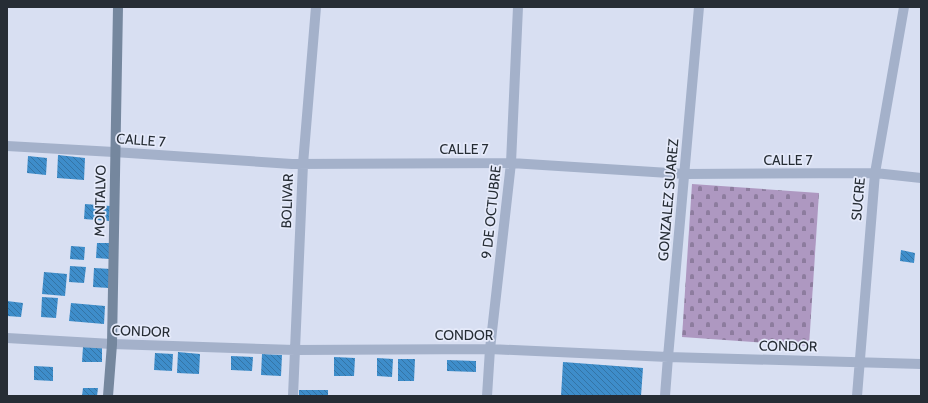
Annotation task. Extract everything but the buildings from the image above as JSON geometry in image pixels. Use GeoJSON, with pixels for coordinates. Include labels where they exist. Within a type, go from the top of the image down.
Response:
{"type":"FeatureCollection","features":[{"type":"Feature","properties":{"kind":"street","name":"MONTALVO"},"geometry":{"type":"LineString","coordinates":[[108,396],[112,344],[114,152],[118,7]]}},
{"type":"Feature","properties":{"kind":"street","name":"BOLIVAR"},"geometry":{"type":"LineString","coordinates":[[293,396],[303,164],[316,7]]}},
{"type":"Feature","properties":{"kind":"street","name":"9 DE OCTUBRE"},"geometry":{"type":"LineString","coordinates":[[487,396],[490,349],[511,162],[518,7]]}},
{"type":"Feature","properties":{"kind":"street","name":"GONZALEZ SUAREZ"},"geometry":{"type":"LineString","coordinates":[[666,396],[668,357],[699,7]]}},
{"type":"Feature","properties":{"kind":"street","name":"SUCRE"},"geometry":{"type":"LineString","coordinates":[[857,396],[874,173],[904,7]]}},
{"type":"Feature","properties":{"kind":"street","name":"CALLE 7"},"geometry":{"type":"LineString","coordinates":[[7,146],[303,164],[511,162],[685,174],[874,173],[921,178]]}},
{"type":"Feature","properties":{"kind":"street","name":"CONDOR"},"geometry":{"type":"LineString","coordinates":[[7,338],[112,344],[295,350],[490,349],[668,357],[921,364]]}},
{"type":"Feature","properties":{"kind":"green space"},"geometry":{"type":"Polygon","coordinates":[[[692,184],[819,193],[809,346],[682,337],[692,184]]]}}]}
